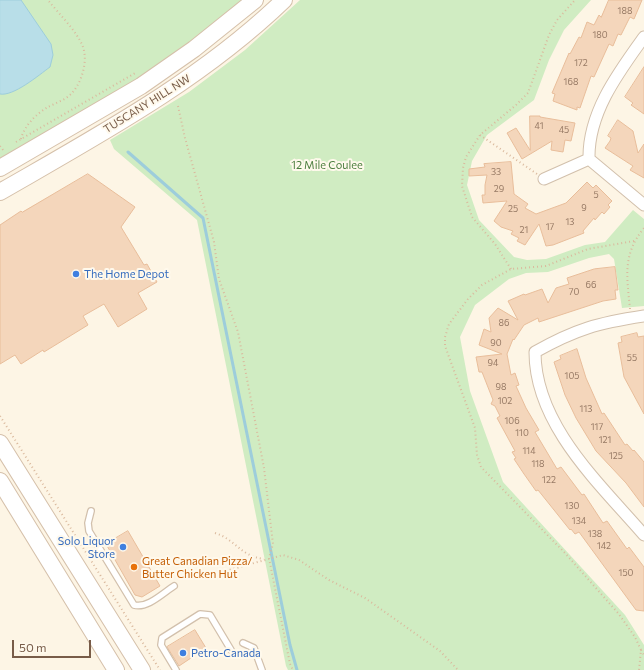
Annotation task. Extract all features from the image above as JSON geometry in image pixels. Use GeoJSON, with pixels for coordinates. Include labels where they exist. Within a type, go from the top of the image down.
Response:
{"type":"FeatureCollection","features":[{"type":"Feature","properties":{"kind":"street","name":"TUSCANY HILL NW"},"geometry":{"type":"LineString","coordinates":[[0,168],[141,86],[194,49],[255,0]]}},
{"type":"Feature","properties":{"kind":"street","name":"TUSCANY HILL NW"},"geometry":{"type":"LineString","coordinates":[[0,192],[154,101],[186,80],[242,37],[284,0]]}},
{"type":"Feature","properties":{"kind":"street"},"geometry":{"type":"LineString","coordinates":[[589,159],[589,142],[592,128],[611,84],[644,37]]}},
{"type":"Feature","properties":{"kind":"street"},"geometry":{"type":"LineString","coordinates":[[544,179],[589,159]]}},
{"type":"Feature","properties":{"kind":"street"},"geometry":{"type":"LineString","coordinates":[[589,159],[644,205]]}},
{"type":"Feature","properties":{"kind":"street"},"geometry":{"type":"LineString","coordinates":[[644,316],[599,324],[562,337],[535,352],[535,368],[550,413],[564,440],[644,535]]}},
{"type":"Feature","properties":{"kind":"street"},"geometry":{"type":"LineString","coordinates":[[0,443],[142,670]]}},
{"type":"Feature","properties":{"kind":"street"},"geometry":{"type":"LineString","coordinates":[[0,481],[116,670]]}},
{"type":"Feature","properties":{"kind":"lane"},"geometry":{"type":"LineString","coordinates":[[91,511],[88,523],[89,531],[134,605],[145,605],[174,586]]}},
{"type":"Feature","properties":{"kind":"lane"},"geometry":{"type":"LineString","coordinates":[[176,670],[161,645],[162,638],[200,614],[210,616],[231,650]]}},
{"type":"Feature","properties":{"kind":"lane"},"geometry":{"type":"LineString","coordinates":[[243,643],[254,648],[262,670]]}},
{"type":"Feature","properties":{"kind":"path"},"geometry":{"type":"LineString","coordinates":[[21,139],[23,129],[46,108],[72,94],[81,78],[84,67],[83,46],[48,0]]}},
{"type":"Feature","properties":{"kind":"path"},"geometry":{"type":"LineString","coordinates":[[511,269],[495,244],[472,217],[463,193],[463,168],[466,157],[480,135],[528,93],[549,34],[557,20],[575,0]]}},
{"type":"Feature","properties":{"kind":"path"},"geometry":{"type":"LineString","coordinates":[[15,143],[142,68]]}},
{"type":"Feature","properties":{"kind":"path"},"geometry":{"type":"LineString","coordinates":[[178,106],[185,138],[214,242],[219,279],[238,332],[264,468],[273,544],[269,558],[290,664],[293,670]]}},
{"type":"Feature","properties":{"kind":"path"},"geometry":{"type":"LineString","coordinates":[[480,135],[544,179]]}},
{"type":"Feature","properties":{"kind":"path"},"geometry":{"type":"LineString","coordinates":[[0,146],[3,150]]}},
{"type":"Feature","properties":{"kind":"path"},"geometry":{"type":"LineString","coordinates":[[0,152],[9,146]]}},
{"type":"Feature","properties":{"kind":"path"},"geometry":{"type":"LineString","coordinates":[[632,318],[627,283],[628,264],[634,241],[644,228]]}},
{"type":"Feature","properties":{"kind":"path"},"geometry":{"type":"LineString","coordinates":[[634,241],[588,249],[546,266],[511,269],[477,290],[454,316],[445,337],[446,353],[475,428],[479,464],[486,474],[565,553],[618,613],[635,637],[644,655]]}},
{"type":"Feature","properties":{"kind":"path"},"geometry":{"type":"LineString","coordinates":[[0,416],[160,670]]}},
{"type":"Feature","properties":{"kind":"path"},"geometry":{"type":"LineString","coordinates":[[215,534],[226,538],[237,548],[254,558],[265,559]]}},
{"type":"Feature","properties":{"kind":"path"},"geometry":{"type":"LineString","coordinates":[[222,572],[283,555],[299,560],[329,580],[365,598],[440,651],[458,670]]}},
{"type":"Feature","properties":{"kind":"path"},"geometry":{"type":"LineString","coordinates":[[639,670],[641,650]]}},
{"type":"Feature","properties":{"kind":"green space"},"geometry":{"type":"Polygon","coordinates":[[[0,0],[243,0],[159,67],[0,161],[0,0]]]}},
{"type":"Feature","properties":{"kind":"green space","name":"12 Mile Coulee"},"geometry":{"type":"Polygon","coordinates":[[[300,0],[591,0],[564,30],[549,60],[534,100],[487,135],[472,161],[467,185],[479,220],[514,257],[527,260],[546,259],[585,245],[605,242],[633,210],[644,219],[644,306],[622,308],[614,259],[609,254],[589,258],[548,272],[526,273],[509,279],[475,305],[460,337],[470,391],[503,482],[625,615],[644,645],[644,670],[288,670],[197,220],[114,149],[110,140],[189,92],[245,50],[300,0]]]}},
{"type":"Feature","properties":{"kind":"water"},"geometry":{"type":"Polygon","coordinates":[[[0,0],[21,0],[51,44],[53,55],[50,67],[26,85],[5,94],[0,94],[0,0]]]}},
{"type":"Feature","properties":{"kind":"building"},"geometry":{"type":"Polygon","coordinates":[[[609,0],[642,0],[634,19],[630,17],[621,35],[618,34],[613,46],[609,44],[594,77],[591,76],[580,108],[577,107],[577,110],[553,101],[555,94],[552,93],[569,53],[570,54],[579,37],[581,38],[587,22],[594,25],[599,15],[601,17],[609,0]]]}},
{"type":"Feature","properties":{"kind":"building"},"geometry":{"type":"Polygon","coordinates":[[[644,67],[644,114],[631,105],[633,103],[625,97],[644,67]]]}},
{"type":"Feature","properties":{"kind":"building"},"geometry":{"type":"Polygon","coordinates":[[[530,116],[540,116],[575,123],[571,141],[565,140],[563,152],[551,150],[552,141],[522,159],[507,133],[516,128],[530,150],[530,116]]]}},
{"type":"Feature","properties":{"kind":"building"},"geometry":{"type":"Polygon","coordinates":[[[618,120],[633,131],[638,153],[644,144],[644,178],[630,170],[633,166],[605,148],[611,138],[608,136],[618,120]]]}},
{"type":"Feature","properties":{"kind":"building"},"geometry":{"type":"Polygon","coordinates":[[[511,162],[514,194],[528,204],[525,208],[536,214],[566,203],[587,182],[593,188],[596,185],[612,201],[608,205],[610,207],[604,214],[602,212],[595,220],[594,218],[583,231],[584,233],[553,245],[546,246],[539,224],[525,245],[517,241],[519,238],[511,234],[513,231],[501,227],[494,221],[507,201],[483,203],[482,195],[485,195],[487,175],[469,176],[469,169],[485,167],[484,164],[511,162]]]}},
{"type":"Feature","properties":{"kind":"building","name":"The Home Depot"},"geometry":{"type":"Polygon","coordinates":[[[88,174],[135,207],[121,227],[144,265],[147,264],[157,282],[138,293],[147,309],[118,327],[104,304],[83,316],[88,325],[44,352],[43,350],[21,364],[15,355],[0,364],[0,225],[21,211],[22,212],[88,174]]]}},
{"type":"Feature","properties":{"kind":"building"},"geometry":{"type":"Polygon","coordinates":[[[615,267],[618,290],[615,290],[616,299],[603,301],[539,322],[538,318],[524,325],[514,340],[513,339],[507,354],[511,375],[515,373],[519,385],[516,386],[526,408],[539,430],[535,432],[557,469],[561,467],[582,495],[584,494],[603,523],[607,521],[627,549],[629,547],[644,567],[644,611],[636,610],[579,532],[575,534],[571,529],[570,530],[538,490],[536,491],[514,459],[516,458],[512,452],[515,451],[497,418],[500,416],[495,406],[491,404],[493,400],[482,372],[479,372],[476,357],[502,354],[479,345],[484,329],[491,332],[489,318],[498,308],[518,320],[508,301],[524,294],[525,295],[542,289],[548,303],[556,288],[569,284],[567,278],[594,269],[615,267]]]}},
{"type":"Feature","properties":{"kind":"building"},"geometry":{"type":"Polygon","coordinates":[[[637,333],[638,337],[644,336],[644,414],[624,377],[618,343],[622,342],[621,337],[637,333]]]}},
{"type":"Feature","properties":{"kind":"building"},"geometry":{"type":"Polygon","coordinates":[[[577,349],[586,378],[602,414],[604,413],[625,445],[627,444],[633,451],[634,450],[644,462],[644,507],[626,483],[596,451],[576,418],[565,395],[554,362],[561,359],[560,356],[577,349]]]}},
{"type":"Feature","properties":{"kind":"building"},"geometry":{"type":"Polygon","coordinates":[[[128,531],[160,586],[142,597],[135,595],[106,544],[128,531]]]}},
{"type":"Feature","properties":{"kind":"building","name":"Petro-Canada"},"geometry":{"type":"Polygon","coordinates":[[[195,630],[206,648],[179,666],[167,647],[195,630]]]}},
{"type":"Feature","properties":{"kind":"waterway"},"geometry":{"type":"LineString","coordinates":[[128,152],[203,218],[290,645],[297,670]]}},
{"type":"Feature","properties":{"kind":"place","name":"The Home Depot"},"geometry":{"type":"Point","coordinates":[76,274]}},
{"type":"Feature","properties":{"kind":"place","name":"Solo Liquor Store"},"geometry":{"type":"Point","coordinates":[123,547]}},
{"type":"Feature","properties":{"kind":"place","name":"Great Canadian Pizza/ Butter Chicken Hut"},"geometry":{"type":"Point","coordinates":[134,567]}},
{"type":"Feature","properties":{"kind":"place","name":"Petro-Canada"},"geometry":{"type":"Point","coordinates":[183,653]}}]}
